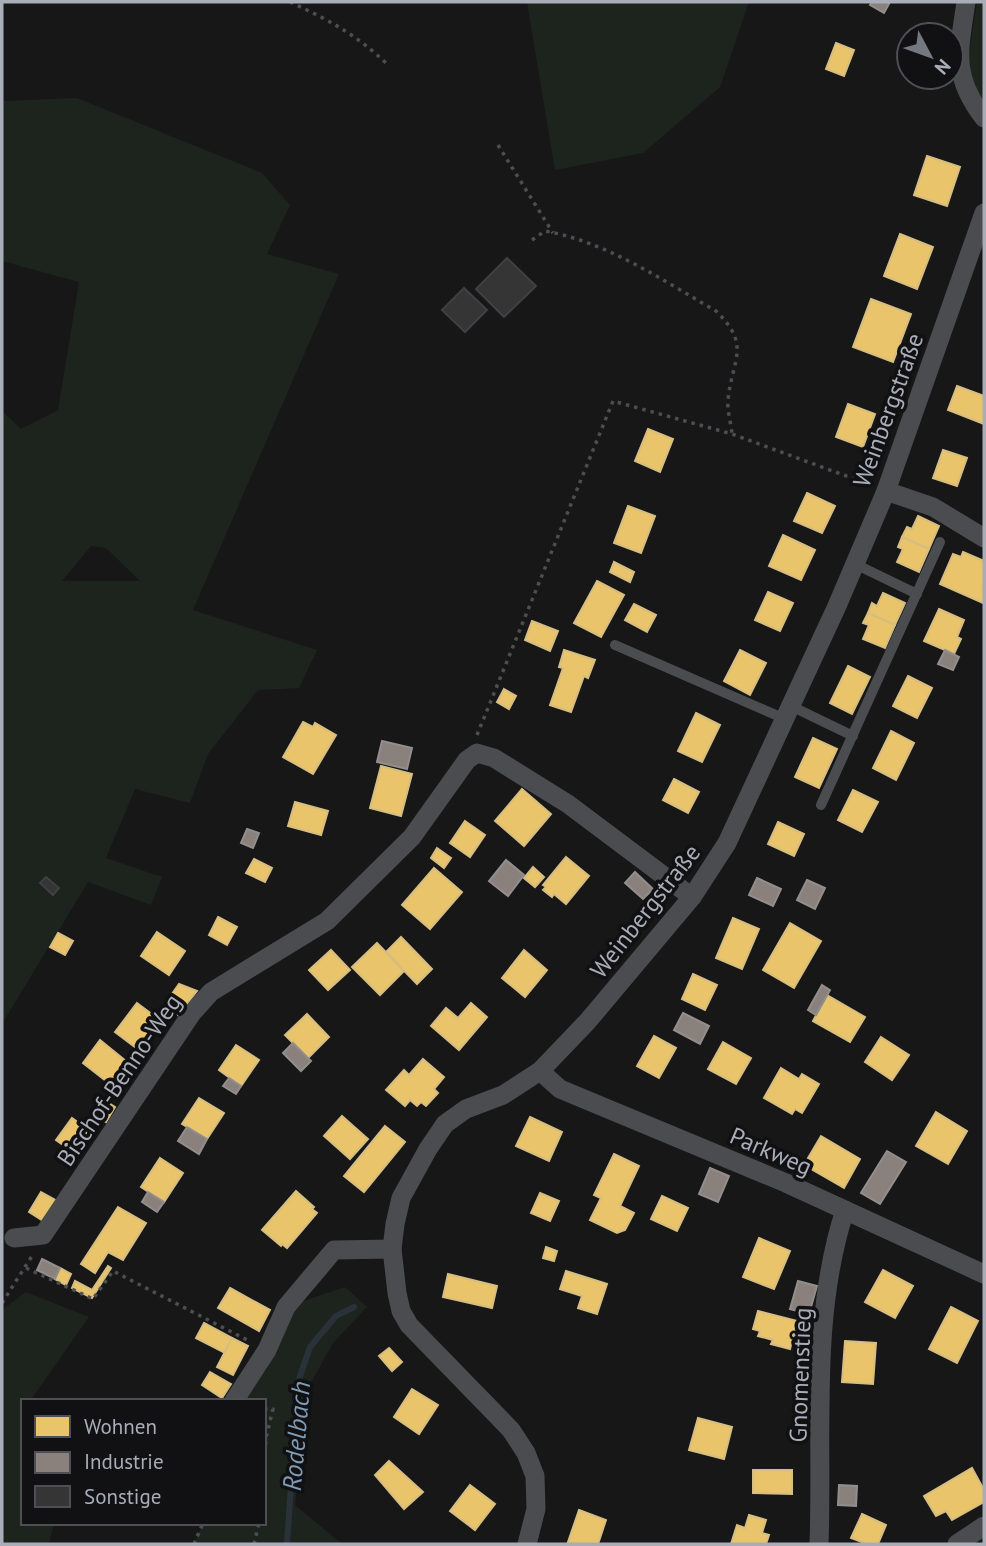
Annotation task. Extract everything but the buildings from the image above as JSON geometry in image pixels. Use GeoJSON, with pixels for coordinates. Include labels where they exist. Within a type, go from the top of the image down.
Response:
{"type":"FeatureCollection","features":[{"type":"Feature","properties":{"kind":"street"},"geometry":{"type":"LineString","coordinates":[[966,2],[958,58],[966,90],[984,118]]}},
{"type":"Feature","properties":{"kind":"street","name":"Weinbergstraße"},"geometry":{"type":"LineString","coordinates":[[527,1544],[536,1509],[535,1476],[526,1453],[511,1430],[409,1325],[401,1311],[393,1249],[394,1224],[401,1198],[445,1124],[466,1109],[503,1095],[540,1071],[587,1023],[692,897],[727,843],[886,491],[984,213]]}},
{"type":"Feature","properties":{"kind":"street"},"geometry":{"type":"LineString","coordinates":[[886,491],[933,507],[984,538]]}},
{"type":"Feature","properties":{"kind":"street","name":"Bischof-Benno-Weg"},"geometry":{"type":"LineString","coordinates":[[43,1235],[192,1013],[211,992],[327,921],[412,836],[467,760],[477,753],[494,758],[568,804],[692,897]]}},
{"type":"Feature","properties":{"kind":"street","name":"Parkweg"},"geometry":{"type":"LineString","coordinates":[[540,1071],[560,1089],[786,1183],[984,1274]]}},
{"type":"Feature","properties":{"kind":"street","name":"Gnomenstieg"},"geometry":{"type":"LineString","coordinates":[[819,1544],[821,1354],[834,1242],[845,1210]]}},
{"type":"Feature","properties":{"kind":"street"},"geometry":{"type":"LineString","coordinates":[[14,1238],[43,1235]]}},
{"type":"Feature","properties":{"kind":"street"},"geometry":{"type":"LineString","coordinates":[[235,1399],[267,1350],[286,1307],[334,1250],[393,1249]]}},
{"type":"Feature","properties":{"kind":"street"},"geometry":{"type":"LineString","coordinates":[[957,1544],[984,1526]]}},
{"type":"Feature","properties":{"kind":"lane"},"geometry":{"type":"LineString","coordinates":[[821,805],[940,542]]}},
{"type":"Feature","properties":{"kind":"lane"},"geometry":{"type":"LineString","coordinates":[[855,564],[917,594]]}},
{"type":"Feature","properties":{"kind":"lane"},"geometry":{"type":"LineString","coordinates":[[615,645],[853,736]]}},
{"type":"Feature","properties":{"kind":"path"},"geometry":{"type":"LineString","coordinates":[[290,2],[350,33],[386,63]]}},
{"type":"Feature","properties":{"kind":"path"},"geometry":{"type":"LineString","coordinates":[[498,145],[553,233]]}},
{"type":"Feature","properties":{"kind":"path"},"geometry":{"type":"LineString","coordinates":[[532,240],[544,231],[594,245],[716,311],[729,323],[737,338],[737,358],[727,402],[732,433]]}},
{"type":"Feature","properties":{"kind":"path"},"geometry":{"type":"LineString","coordinates":[[476,737],[612,401],[732,433],[886,491]]}},
{"type":"Feature","properties":{"kind":"path"},"geometry":{"type":"LineString","coordinates":[[2,1303],[26,1268],[43,1235]]}},
{"type":"Feature","properties":{"kind":"path"},"geometry":{"type":"LineString","coordinates":[[26,1268],[93,1299],[113,1270],[267,1350]]}},
{"type":"Feature","properties":{"kind":"path"},"geometry":{"type":"LineString","coordinates":[[266,1409],[273,1409],[266,1438]]}},
{"type":"Feature","properties":{"kind":"path"},"geometry":{"type":"LineString","coordinates":[[194,1544],[202,1525]]}},
{"type":"Feature","properties":{"kind":"path"},"geometry":{"type":"LineString","coordinates":[[254,1544],[259,1525]]}},
{"type":"Feature","properties":{"kind":"shaded area"},"geometry":{"type":"Polygon","coordinates":[[[527,2],[749,2],[720,87],[643,153],[555,170],[527,2]]]}},
{"type":"Feature","properties":{"kind":"shaded area"},"geometry":{"type":"Polygon","coordinates":[[[977,2],[984,2],[984,103],[972,87],[968,60],[977,2]]]}},
{"type":"Feature","properties":{"kind":"shaded area"},"geometry":{"type":"Polygon","coordinates":[[[77,98],[262,173],[290,205],[267,254],[339,274],[193,610],[317,650],[299,688],[258,690],[208,754],[190,803],[135,789],[106,858],[162,877],[151,905],[88,882],[2,1024],[2,411],[21,429],[58,410],[79,282],[2,261],[2,101],[77,98]],[[91,546],[62,581],[140,581],[106,548],[91,546]]]}},
{"type":"Feature","properties":{"kind":"shaded area"},"geometry":{"type":"Polygon","coordinates":[[[345,1287],[367,1307],[333,1343],[308,1388],[295,1505],[342,1544],[194,1544],[202,1525],[266,1525],[266,1399],[235,1399],[286,1307],[345,1287]]]}},
{"type":"Feature","properties":{"kind":"shaded area"},"geometry":{"type":"Polygon","coordinates":[[[26,1292],[89,1317],[31,1399],[21,1399],[21,1525],[54,1525],[49,1544],[2,1544],[2,1310],[26,1292]]]}},
{"type":"Feature","properties":{"kind":"waterway","name":"Rodelbach"},"geometry":{"type":"LineString","coordinates":[[287,1544],[298,1382],[310,1347],[336,1316],[354,1307]]}}]}
